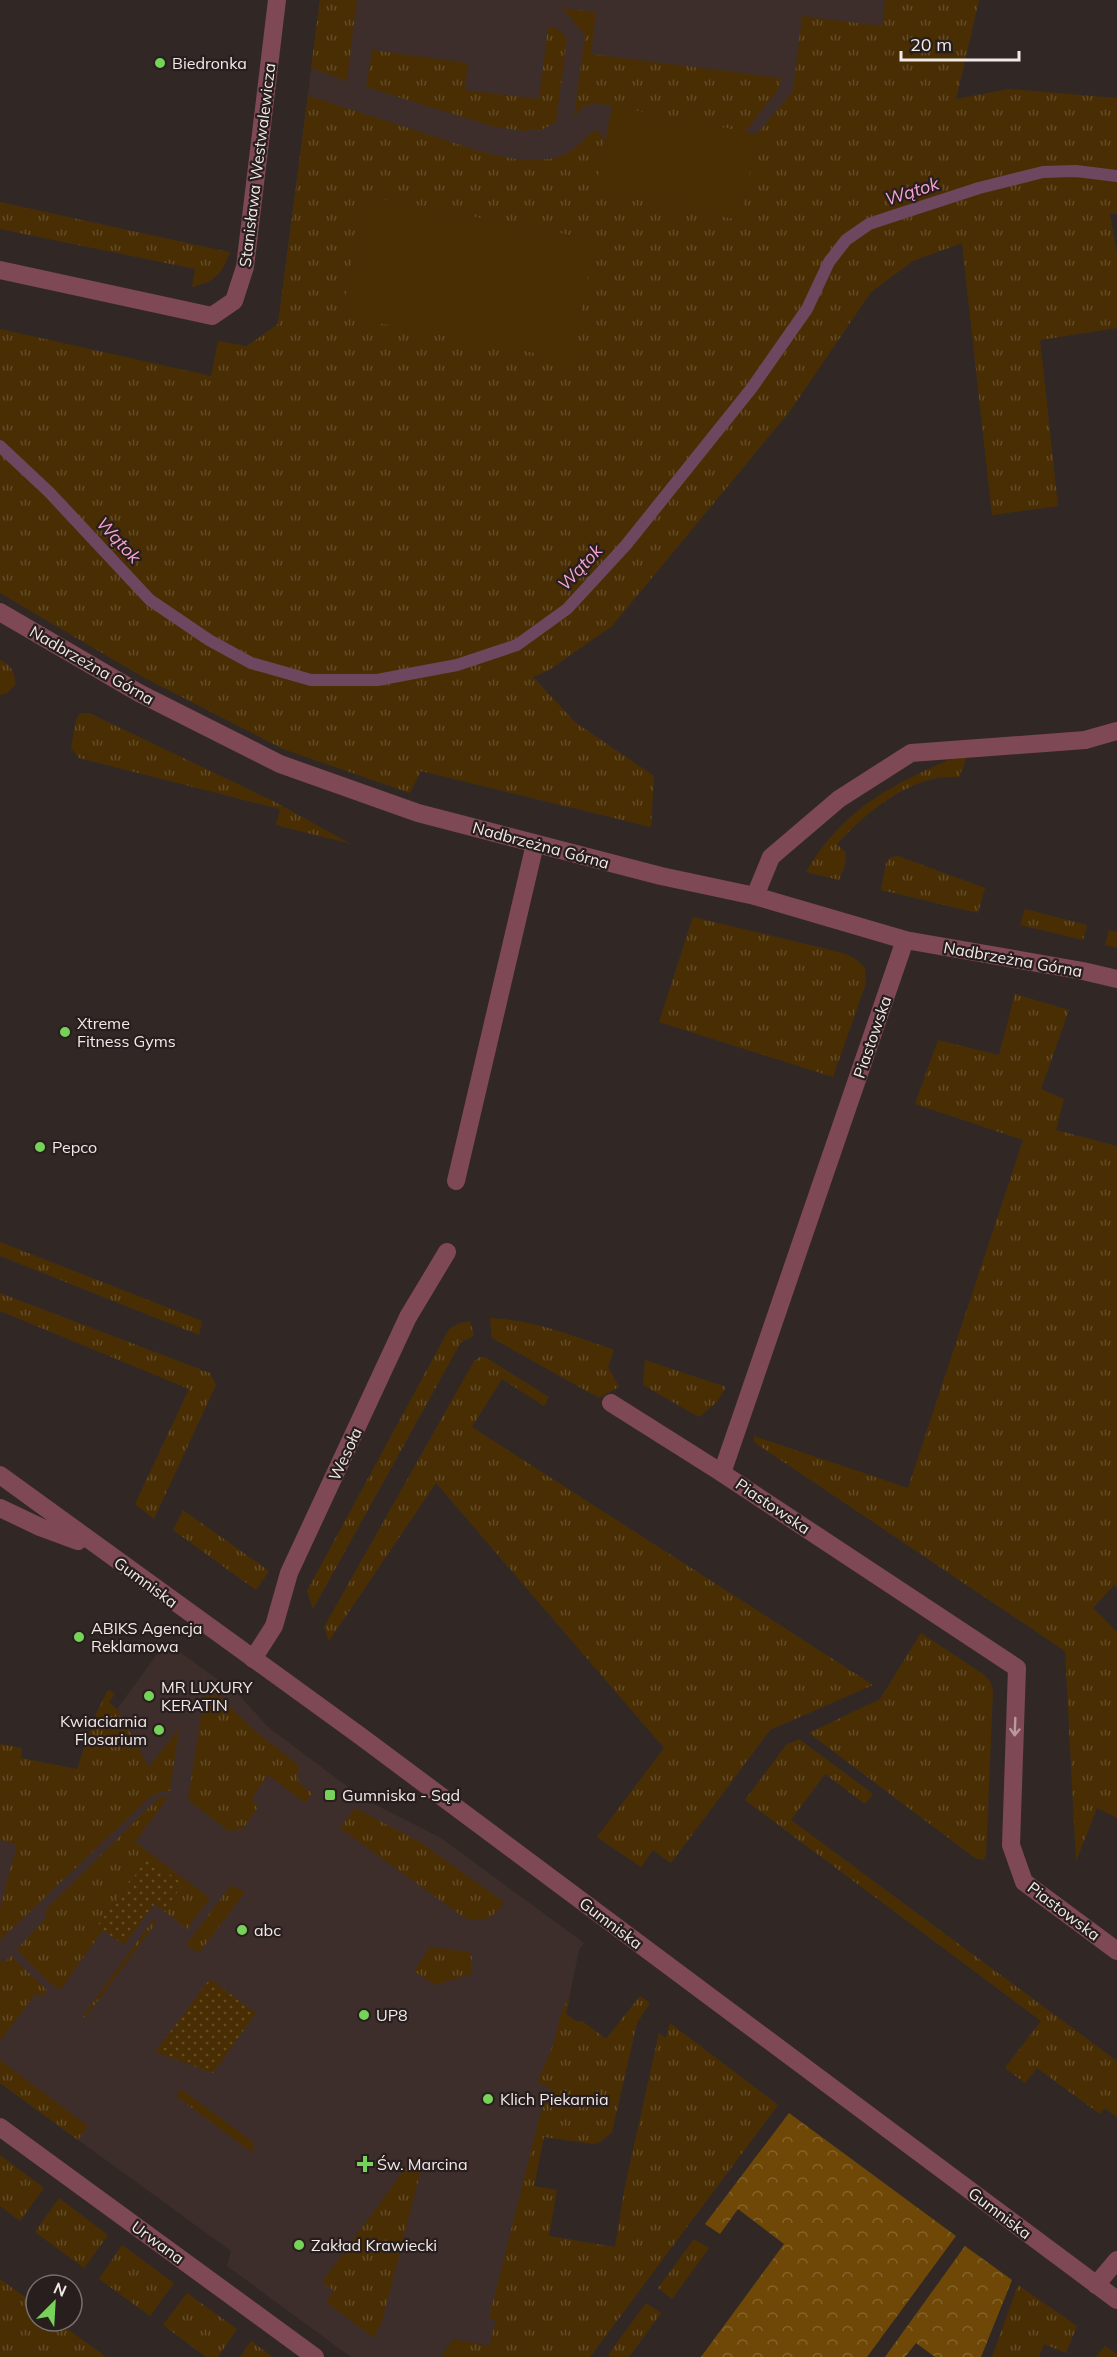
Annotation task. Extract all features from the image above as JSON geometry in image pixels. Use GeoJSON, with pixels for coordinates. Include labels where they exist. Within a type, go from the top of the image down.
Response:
{"type":"FeatureCollection","features":[{"type":"Feature","properties":{"kind":"street","name":"Stanisława Westwalewicza"},"geometry":{"type":"LineString","coordinates":[[0,270],[212,316],[234,301],[245,267],[277,0]]}},
{"type":"Feature","properties":{"kind":"street","name":"Nadbrzeżna Górna"},"geometry":{"type":"LineString","coordinates":[[0,612],[139,693],[280,765],[418,813],[661,876],[755,896],[905,940],[1083,970],[1117,979]]}},
{"type":"Feature","properties":{"kind":"street"},"geometry":{"type":"LineString","coordinates":[[755,896],[771,857],[840,799],[911,753],[1085,740],[1117,731]]}},
{"type":"Feature","properties":{"kind":"street"},"geometry":{"type":"LineString","coordinates":[[456,1181],[535,844]]}},
{"type":"Feature","properties":{"kind":"street","name":"Piastowska"},"geometry":{"type":"LineString","coordinates":[[905,940],[722,1473],[1017,1668],[1011,1845],[1024,1882],[1117,1951]]}},
{"type":"Feature","properties":{"kind":"street","name":"Wesoła"},"geometry":{"type":"LineString","coordinates":[[253,1659],[274,1626],[289,1573],[408,1317],[447,1252]]}},
{"type":"Feature","properties":{"kind":"street"},"geometry":{"type":"LineString","coordinates":[[611,1403],[722,1473]]}},
{"type":"Feature","properties":{"kind":"street","name":"Gumniska"},"geometry":{"type":"LineString","coordinates":[[0,1475],[359,1735],[1117,2300]]}},
{"type":"Feature","properties":{"kind":"street","name":"Gumniska"},"geometry":{"type":"LineString","coordinates":[[0,1508],[40,1527],[101,1550]]}},
{"type":"Feature","properties":{"kind":"street","name":"Urwana"},"geometry":{"type":"LineString","coordinates":[[0,2127],[315,2357]]}},
{"type":"Feature","properties":{"kind":"street"},"geometry":{"type":"LineString","coordinates":[[1096,2285],[1117,2260]]}},
{"type":"Feature","properties":{"kind":"shaded area"},"geometry":{"type":"Polygon","coordinates":[[[320,0],[979,0],[956,99],[576,454],[278,324],[320,0]]]}},
{"type":"Feature","properties":{"kind":"shaded area"},"geometry":{"type":"Polygon","coordinates":[[[166,1642],[239,1695],[268,1727],[364,1799],[441,1838],[584,1943],[579,1950],[566,2013],[534,2187],[489,2346],[453,2339],[441,2357],[351,2357],[227,2266],[231,2251],[0,2083],[0,1837],[158,1784],[117,1709],[166,1642]]]}},
{"type":"Feature","properties":{"kind":"green space"},"geometry":{"type":"Polygon","coordinates":[[[320,0],[357,0],[347,81],[311,68],[320,0]]]}},
{"type":"Feature","properties":{"kind":"green space"},"geometry":{"type":"Polygon","coordinates":[[[885,0],[979,0],[956,99],[1009,89],[1117,98],[1117,173],[1077,168],[1041,170],[978,185],[868,222],[844,238],[827,261],[805,308],[749,388],[626,542],[564,607],[515,643],[457,663],[377,677],[311,677],[252,662],[211,638],[152,598],[100,545],[52,489],[0,441],[0,329],[211,376],[218,341],[247,346],[278,324],[308,96],[471,149],[517,159],[548,159],[562,156],[593,131],[598,131],[605,140],[596,191],[740,220],[757,134],[793,91],[802,16],[882,26],[885,0]],[[365,196],[342,316],[595,240],[365,196]]]}},
{"type":"Feature","properties":{"kind":"green space"},"geometry":{"type":"Polygon","coordinates":[[[562,8],[596,12],[591,54],[781,78],[780,87],[745,132],[596,103],[584,106],[574,116],[585,35],[562,8]]]}},
{"type":"Feature","properties":{"kind":"green space"},"geometry":{"type":"Polygon","coordinates":[[[548,27],[559,29],[567,39],[556,122],[543,129],[524,131],[495,127],[366,87],[372,50],[468,63],[465,90],[539,99],[548,27]]]}},
{"type":"Feature","properties":{"kind":"green space"},"geometry":{"type":"Polygon","coordinates":[[[612,106],[757,134],[741,220],[595,191],[612,106]]]}},
{"type":"Feature","properties":{"kind":"green space"},"geometry":{"type":"Polygon","coordinates":[[[1076,174],[1117,180],[1117,214],[1110,214],[1117,254],[1117,328],[1040,340],[1058,506],[992,515],[962,243],[913,261],[871,292],[790,411],[612,626],[549,670],[533,677],[576,723],[654,776],[651,827],[421,771],[410,793],[283,749],[143,677],[0,593],[0,450],[47,493],[147,602],[208,643],[250,667],[310,683],[378,682],[458,669],[519,647],[568,611],[627,547],[753,391],[809,312],[832,264],[850,241],[871,228],[981,191],[1045,176],[1076,174]]]}},
{"type":"Feature","properties":{"kind":"green space"},"geometry":{"type":"Polygon","coordinates":[[[365,196],[595,240],[572,360],[342,316],[365,196]]]}},
{"type":"Feature","properties":{"kind":"green space"},"geometry":{"type":"Polygon","coordinates":[[[0,202],[230,252],[217,276],[192,287],[195,269],[0,229],[0,202]]]}},
{"type":"Feature","properties":{"kind":"green space"},"geometry":{"type":"Polygon","coordinates":[[[0,660],[12,670],[15,685],[7,693],[0,695],[0,660]]]}},
{"type":"Feature","properties":{"kind":"green space"},"geometry":{"type":"Polygon","coordinates":[[[80,713],[89,713],[273,801],[351,844],[276,825],[280,809],[79,758],[71,748],[76,720],[80,713]]]}},
{"type":"Feature","properties":{"kind":"green space"},"geometry":{"type":"Polygon","coordinates":[[[956,757],[967,757],[959,777],[941,778],[907,788],[862,819],[837,844],[846,853],[845,865],[839,880],[806,872],[835,832],[870,801],[911,777],[956,757]]]}},
{"type":"Feature","properties":{"kind":"green space"},"geometry":{"type":"Polygon","coordinates":[[[898,856],[985,888],[978,913],[881,890],[886,863],[891,857],[898,856]]]}},
{"type":"Feature","properties":{"kind":"green space"},"geometry":{"type":"Polygon","coordinates":[[[1025,909],[1087,925],[1083,940],[1020,925],[1025,909]]]}},
{"type":"Feature","properties":{"kind":"green space"},"geometry":{"type":"Polygon","coordinates":[[[693,917],[843,953],[854,958],[865,968],[866,983],[833,1077],[659,1022],[693,917]]]}},
{"type":"Feature","properties":{"kind":"green space"},"geometry":{"type":"Polygon","coordinates":[[[1109,930],[1117,932],[1117,948],[1105,945],[1109,930]]]}},
{"type":"Feature","properties":{"kind":"green space"},"geometry":{"type":"Polygon","coordinates":[[[1015,994],[1069,1010],[1041,1089],[1064,1099],[1056,1130],[1117,1146],[1117,1587],[1114,1585],[1093,1608],[1117,1632],[1117,1818],[1097,1808],[1076,1861],[1065,1651],[754,1442],[754,1436],[908,1488],[1023,1140],[915,1104],[938,1040],[999,1055],[1015,994]]]}},
{"type":"Feature","properties":{"kind":"green space"},"geometry":{"type":"Polygon","coordinates":[[[0,1242],[202,1321],[199,1335],[0,1256],[0,1242]]]}},
{"type":"Feature","properties":{"kind":"green space"},"geometry":{"type":"Polygon","coordinates":[[[0,1293],[210,1373],[216,1385],[154,1519],[135,1504],[189,1389],[0,1311],[0,1293]]]}},
{"type":"Feature","properties":{"kind":"green space"},"geometry":{"type":"Polygon","coordinates":[[[490,1318],[538,1325],[614,1350],[608,1367],[619,1387],[599,1398],[492,1338],[490,1318]]]}},
{"type":"Feature","properties":{"kind":"green space"},"geometry":{"type":"Polygon","coordinates":[[[470,1321],[474,1336],[461,1342],[313,1609],[307,1591],[449,1329],[470,1321]]]}},
{"type":"Feature","properties":{"kind":"green space"},"geometry":{"type":"Polygon","coordinates":[[[485,1357],[549,1397],[544,1406],[502,1379],[472,1427],[873,1685],[770,1730],[671,1863],[653,1850],[641,1867],[597,1837],[664,1748],[436,1483],[329,1641],[324,1627],[474,1361],[485,1357]]]}},
{"type":"Feature","properties":{"kind":"green space"},"geometry":{"type":"Polygon","coordinates":[[[645,1360],[726,1387],[717,1402],[699,1417],[643,1385],[645,1360]]]}},
{"type":"Feature","properties":{"kind":"green space"},"geometry":{"type":"Polygon","coordinates":[[[183,1510],[269,1571],[256,1590],[173,1530],[183,1510]]]}},
{"type":"Feature","properties":{"kind":"green space"},"geometry":{"type":"Polygon","coordinates":[[[921,1633],[983,1674],[990,1681],[993,1691],[986,1855],[983,1860],[975,1858],[809,1733],[880,1699],[921,1633]]]}},
{"type":"Feature","properties":{"kind":"green space"},"geometry":{"type":"Polygon","coordinates":[[[206,1683],[256,1732],[300,1766],[297,1771],[299,1783],[312,1793],[305,1803],[268,1775],[252,1798],[258,1807],[243,1829],[229,1831],[188,1800],[206,1683]]]}},
{"type":"Feature","properties":{"kind":"green space"},"geometry":{"type":"Polygon","coordinates":[[[108,1690],[115,1694],[109,1702],[117,1709],[149,1767],[179,1728],[170,1791],[151,1796],[0,1940],[0,1908],[17,1845],[0,1840],[0,1744],[22,1748],[21,1758],[77,1769],[96,1714],[108,1690]]]}},
{"type":"Feature","properties":{"kind":"green space"},"geometry":{"type":"Polygon","coordinates":[[[799,1739],[873,1794],[865,1804],[825,1774],[791,1820],[1117,2061],[1117,2117],[1104,2108],[1100,2114],[1037,2068],[1025,2083],[1005,2068],[1041,2021],[745,1800],[786,1745],[799,1739]]]}},
{"type":"Feature","properties":{"kind":"green space"},"geometry":{"type":"Polygon","coordinates":[[[169,1796],[135,1842],[210,1898],[187,1929],[164,1911],[183,1884],[97,1926],[103,1930],[60,1990],[45,1979],[17,1949],[46,1918],[45,1910],[159,1798],[169,1796]]]}},
{"type":"Feature","properties":{"kind":"green space"},"geometry":{"type":"Polygon","coordinates":[[[355,1808],[420,1842],[504,1902],[491,1916],[480,1920],[462,1916],[340,1828],[355,1808]]]}},
{"type":"Feature","properties":{"kind":"green space"},"geometry":{"type":"Polygon","coordinates":[[[148,1858],[183,1884],[164,1911],[154,1904],[124,1945],[97,1926],[148,1858]]]}},
{"type":"Feature","properties":{"kind":"green space"},"geometry":{"type":"Polygon","coordinates":[[[231,1885],[245,1892],[199,1953],[186,1945],[231,1885]]]}},
{"type":"Feature","properties":{"kind":"green space"},"geometry":{"type":"Polygon","coordinates":[[[153,1920],[156,1923],[85,2018],[83,2016],[153,1920]]]}},
{"type":"Feature","properties":{"kind":"green space"},"geometry":{"type":"Polygon","coordinates":[[[430,1947],[469,1952],[472,1957],[471,1974],[435,1985],[414,1971],[430,1947]]]}},
{"type":"Feature","properties":{"kind":"green space"},"geometry":{"type":"Polygon","coordinates":[[[11,1956],[47,1990],[42,1997],[36,1993],[0,2041],[0,1960],[4,1963],[11,1956]]]}},
{"type":"Feature","properties":{"kind":"green space"},"geometry":{"type":"Polygon","coordinates":[[[210,1979],[256,2013],[213,2073],[155,2052],[210,1979]]]}},
{"type":"Feature","properties":{"kind":"green space"},"geometry":{"type":"Polygon","coordinates":[[[570,1995],[566,2014],[576,2021],[582,2021],[606,2039],[640,1996],[650,2003],[637,2023],[612,2132],[600,2142],[593,2144],[544,2137],[534,2186],[557,2190],[549,2236],[615,2247],[625,2186],[659,2033],[666,2038],[670,2023],[778,2105],[590,2357],[441,2357],[453,2339],[489,2346],[496,2320],[489,2318],[540,2115],[551,2088],[537,2082],[554,2043],[560,2016],[570,1995]]]}},
{"type":"Feature","properties":{"kind":"green space"},"geometry":{"type":"Polygon","coordinates":[[[0,2060],[88,2126],[78,2140],[0,2083],[0,2060]]]}},
{"type":"Feature","properties":{"kind":"green space"},"geometry":{"type":"Polygon","coordinates":[[[181,2089],[253,2142],[254,2154],[176,2096],[181,2089]]]}},
{"type":"Feature","properties":{"kind":"green space"},"geometry":{"type":"Polygon","coordinates":[[[789,2113],[956,2236],[867,2357],[701,2357],[784,2244],[738,2209],[720,2234],[705,2224],[789,2113]]]}},
{"type":"Feature","properties":{"kind":"green space"},"geometry":{"type":"Polygon","coordinates":[[[0,2155],[44,2188],[20,2221],[0,2206],[0,2155]]]}},
{"type":"Feature","properties":{"kind":"green space"},"geometry":{"type":"Polygon","coordinates":[[[413,2166],[420,2170],[420,2174],[382,2321],[374,2338],[326,2302],[334,2291],[322,2282],[404,2170],[413,2166]]]}},
{"type":"Feature","properties":{"kind":"green space"},"geometry":{"type":"Polygon","coordinates":[[[59,2198],[108,2235],[84,2268],[35,2232],[59,2198]]]}},
{"type":"Feature","properties":{"kind":"green space"},"geometry":{"type":"Polygon","coordinates":[[[694,2239],[709,2248],[672,2299],[658,2288],[694,2239]]]}},
{"type":"Feature","properties":{"kind":"green space"},"geometry":{"type":"Polygon","coordinates":[[[122,2245],[174,2283],[150,2316],[99,2279],[122,2245]]]}},
{"type":"Feature","properties":{"kind":"green space"},"geometry":{"type":"Polygon","coordinates":[[[965,2246],[1012,2280],[981,2357],[935,2357],[916,2343],[905,2357],[885,2357],[965,2246]]]}},
{"type":"Feature","properties":{"kind":"green space"},"geometry":{"type":"Polygon","coordinates":[[[0,2279],[24,2296],[24,2333],[73,2333],[106,2357],[0,2357],[0,2279]]]}},
{"type":"Feature","properties":{"kind":"green space"},"geometry":{"type":"Polygon","coordinates":[[[1018,2285],[1077,2326],[1066,2353],[1044,2344],[1039,2357],[992,2357],[1018,2285]]]}},
{"type":"Feature","properties":{"kind":"green space"},"geometry":{"type":"Polygon","coordinates":[[[187,2293],[237,2329],[218,2357],[206,2357],[163,2325],[187,2293]]]}},
{"type":"Feature","properties":{"kind":"green space"},"geometry":{"type":"Polygon","coordinates":[[[646,2303],[661,2313],[629,2357],[608,2355],[646,2303]]]}},
{"type":"Feature","properties":{"kind":"green space"},"geometry":{"type":"Polygon","coordinates":[[[251,2341],[273,2357],[240,2357],[251,2341]]]}},
{"type":"Feature","properties":{"kind":"green space"},"geometry":{"type":"Polygon","coordinates":[[[1105,2346],[1117,2354],[1117,2357],[1096,2357],[1105,2346]]]}},
{"type":"Feature","properties":{"kind":"waterway","name":"Wątok"},"geometry":{"type":"LineString","coordinates":[[0,446],[49,492],[150,600],[209,640],[251,663],[311,680],[377,680],[457,665],[517,645],[567,609],[626,545],[751,389],[807,309],[829,262],[846,240],[869,224],[979,188],[1043,172],[1076,171],[1117,176]]}},
{"type":"Feature","properties":{"kind":"place","name":"Biedronka"},"geometry":{"type":"Point","coordinates":[160,63]}},
{"type":"Feature","properties":{"kind":"place","name":"Xtreme Fitness Gyms"},"geometry":{"type":"Point","coordinates":[65,1032]}},
{"type":"Feature","properties":{"kind":"place","name":"Pepco"},"geometry":{"type":"Point","coordinates":[40,1147]}},
{"type":"Feature","properties":{"kind":"place","name":"ABIKS Agencja Reklamowa"},"geometry":{"type":"Point","coordinates":[79,1637]}},
{"type":"Feature","properties":{"kind":"place","name":"MR LUXURY KERATIN"},"geometry":{"type":"Point","coordinates":[149,1696]}},
{"type":"Feature","properties":{"kind":"place","name":"Kwiaciarnia Flosarium"},"geometry":{"type":"Point","coordinates":[159,1730]}},
{"type":"Feature","properties":{"kind":"place","name":"Gumniska - Sąd"},"geometry":{"type":"Point","coordinates":[330,1795]}},
{"type":"Feature","properties":{"kind":"place","name":"abc"},"geometry":{"type":"Point","coordinates":[242,1930]}},
{"type":"Feature","properties":{"kind":"place","name":"UP8"},"geometry":{"type":"Point","coordinates":[364,2015]}},
{"type":"Feature","properties":{"kind":"place","name":"Klich Piekarnia"},"geometry":{"type":"Point","coordinates":[488,2099]}},
{"type":"Feature","properties":{"kind":"place","name":"Św. Marcina"},"geometry":{"type":"Point","coordinates":[365,2164]}},
{"type":"Feature","properties":{"kind":"place","name":"Zakład Krawiecki"},"geometry":{"type":"Point","coordinates":[299,2245]}}]}
